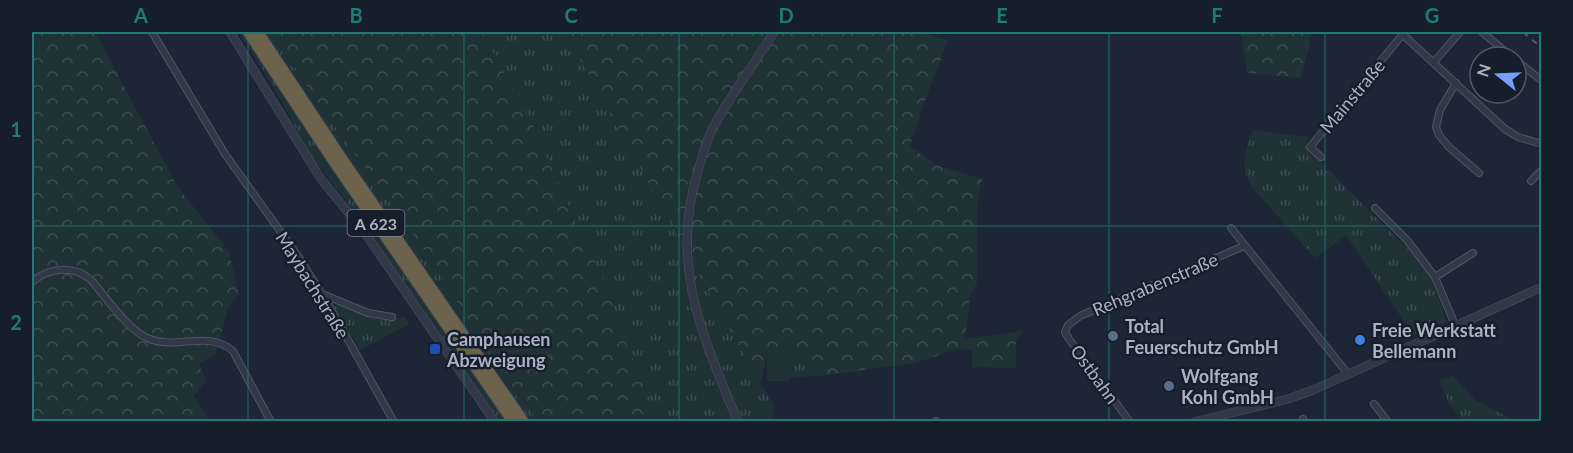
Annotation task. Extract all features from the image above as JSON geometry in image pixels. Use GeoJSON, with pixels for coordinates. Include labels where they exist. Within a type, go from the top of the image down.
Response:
{"type":"FeatureCollection","features":[{"type":"Feature","properties":{"kind":"highway","name":"A 623"},"geometry":{"type":"LineString","coordinates":[[248,32],[317,137],[513,422]]}},
{"type":"Feature","properties":{"kind":"highway","name":"A 623"},"geometry":{"type":"LineString","coordinates":[[258,32],[343,160],[524,422]]}},
{"type":"Feature","properties":{"kind":"street","name":"Maybachstraße"},"geometry":{"type":"LineString","coordinates":[[152,32],[225,154],[298,256],[321,293],[393,422]]}},
{"type":"Feature","properties":{"kind":"street"},"geometry":{"type":"LineString","coordinates":[[230,32],[321,179],[365,233],[495,422]]}},
{"type":"Feature","properties":{"kind":"street"},"geometry":{"type":"LineString","coordinates":[[738,422],[696,311],[688,274],[686,237],[696,178],[714,126],[774,32]]}},
{"type":"Feature","properties":{"kind":"street"},"geometry":{"type":"LineString","coordinates":[[1434,62],[1460,32]]}},
{"type":"Feature","properties":{"kind":"street"},"geometry":{"type":"LineString","coordinates":[[1482,32],[1498,45]]}},
{"type":"Feature","properties":{"kind":"street"},"geometry":{"type":"LineString","coordinates":[[1402,33],[1505,129],[1518,137],[1542,144]]}},
{"type":"Feature","properties":{"kind":"street","name":"Mainstraße"},"geometry":{"type":"LineString","coordinates":[[1320,157],[1310,147],[1402,33]]}},
{"type":"Feature","properties":{"kind":"street"},"geometry":{"type":"LineString","coordinates":[[1528,70],[1542,81]]}},
{"type":"Feature","properties":{"kind":"street"},"geometry":{"type":"LineString","coordinates":[[1456,83],[1440,110],[1436,127],[1439,135],[1449,147],[1479,173]]}},
{"type":"Feature","properties":{"kind":"street"},"geometry":{"type":"LineString","coordinates":[[1531,181],[1542,170]]}},
{"type":"Feature","properties":{"kind":"street"},"geometry":{"type":"LineString","coordinates":[[1375,208],[1407,240],[1435,277],[1455,325]]}},
{"type":"Feature","properties":{"kind":"street","name":"Rehgrabenstraße"},"geometry":{"type":"LineString","coordinates":[[1231,228],[1348,374]]}},
{"type":"Feature","properties":{"kind":"street","name":"Rehgrabenstraße"},"geometry":{"type":"LineString","coordinates":[[1068,325],[1080,316],[1244,246]]}},
{"type":"Feature","properties":{"kind":"street"},"geometry":{"type":"LineString","coordinates":[[1435,277],[1473,253]]}},
{"type":"Feature","properties":{"kind":"street"},"geometry":{"type":"LineString","coordinates":[[32,282],[42,273],[64,269],[83,273],[137,332],[149,339],[167,343],[214,340],[224,344],[233,351],[271,422]]}},
{"type":"Feature","properties":{"kind":"street"},"geometry":{"type":"LineString","coordinates":[[1194,422],[1288,399],[1542,287]]}},
{"type":"Feature","properties":{"kind":"street"},"geometry":{"type":"LineString","coordinates":[[321,293],[368,313],[392,317]]}},
{"type":"Feature","properties":{"kind":"street","name":"Ostbahn"},"geometry":{"type":"LineString","coordinates":[[1068,325],[1065,332],[1069,339],[1130,422]]}},
{"type":"Feature","properties":{"kind":"street"},"geometry":{"type":"LineString","coordinates":[[1374,404],[1388,422]]}},
{"type":"Feature","properties":{"kind":"green space"},"geometry":{"type":"Polygon","coordinates":[[[32,32],[95,32],[177,186],[229,252],[239,294],[229,305],[215,355],[199,364],[206,380],[194,396],[210,421],[32,421],[32,32]]]}},
{"type":"Feature","properties":{"kind":"green space"},"geometry":{"type":"Polygon","coordinates":[[[239,32],[273,32],[315,99],[418,241],[507,379],[538,421],[500,421],[367,228],[311,155],[239,32]]]}},
{"type":"Feature","properties":{"kind":"green space"},"geometry":{"type":"Polygon","coordinates":[[[273,32],[482,32],[535,130],[575,221],[603,277],[628,348],[660,421],[538,421],[507,379],[418,241],[315,99],[273,32]]]}},
{"type":"Feature","properties":{"kind":"green space"},"geometry":{"type":"Polygon","coordinates":[[[482,32],[565,32],[760,384],[774,404],[772,421],[660,421],[628,348],[603,277],[575,221],[535,130],[482,32]]]}},
{"type":"Feature","properties":{"kind":"green space"},"geometry":{"type":"Polygon","coordinates":[[[565,32],[919,32],[948,40],[910,146],[936,165],[982,179],[977,205],[977,282],[970,297],[965,339],[1023,331],[1016,340],[1016,368],[972,367],[973,350],[957,349],[915,363],[819,376],[799,353],[768,351],[760,384],[565,32]]]}},
{"type":"Feature","properties":{"kind":"green space"},"geometry":{"type":"Polygon","coordinates":[[[1241,32],[1312,32],[1301,78],[1247,73],[1241,32]]]}},
{"type":"Feature","properties":{"kind":"green space"},"geometry":{"type":"Polygon","coordinates":[[[1253,130],[1308,137],[1306,145],[1411,252],[1431,278],[1447,323],[1414,336],[1346,235],[1315,258],[1252,187],[1248,179],[1244,165],[1253,130]]]}},
{"type":"Feature","properties":{"kind":"green space"},"geometry":{"type":"Polygon","coordinates":[[[338,305],[379,319],[388,320],[404,316],[409,324],[360,350],[334,307],[338,305]]]}},
{"type":"Feature","properties":{"kind":"green space"},"geometry":{"type":"Polygon","coordinates":[[[767,351],[794,351],[794,377],[789,378],[789,381],[767,381],[767,351]]]}},
{"type":"Feature","properties":{"kind":"green space"},"geometry":{"type":"Polygon","coordinates":[[[794,351],[804,354],[819,376],[794,377],[794,351]]]}},
{"type":"Feature","properties":{"kind":"green space"},"geometry":{"type":"Polygon","coordinates":[[[1453,376],[1475,400],[1515,421],[1463,421],[1449,403],[1439,380],[1453,376]]]}},
{"type":"Feature","properties":{"kind":"railway"},"geometry":{"type":"LineString","coordinates":[[1523,32],[1542,48]]}},
{"type":"Feature","properties":{"kind":"place","name":"Total Feuerschutz GmbH"},"geometry":{"type":"Point","coordinates":[1113,336]}},
{"type":"Feature","properties":{"kind":"place","name":"Freie Werkstatt Bellemann"},"geometry":{"type":"Point","coordinates":[1360,340]}},
{"type":"Feature","properties":{"kind":"place","name":"Camphausen Abzweigung"},"geometry":{"type":"Point","coordinates":[435,349]}},
{"type":"Feature","properties":{"kind":"place","name":"Wolfgang Kohl GmbH"},"geometry":{"type":"Point","coordinates":[1169,386]}}]}
